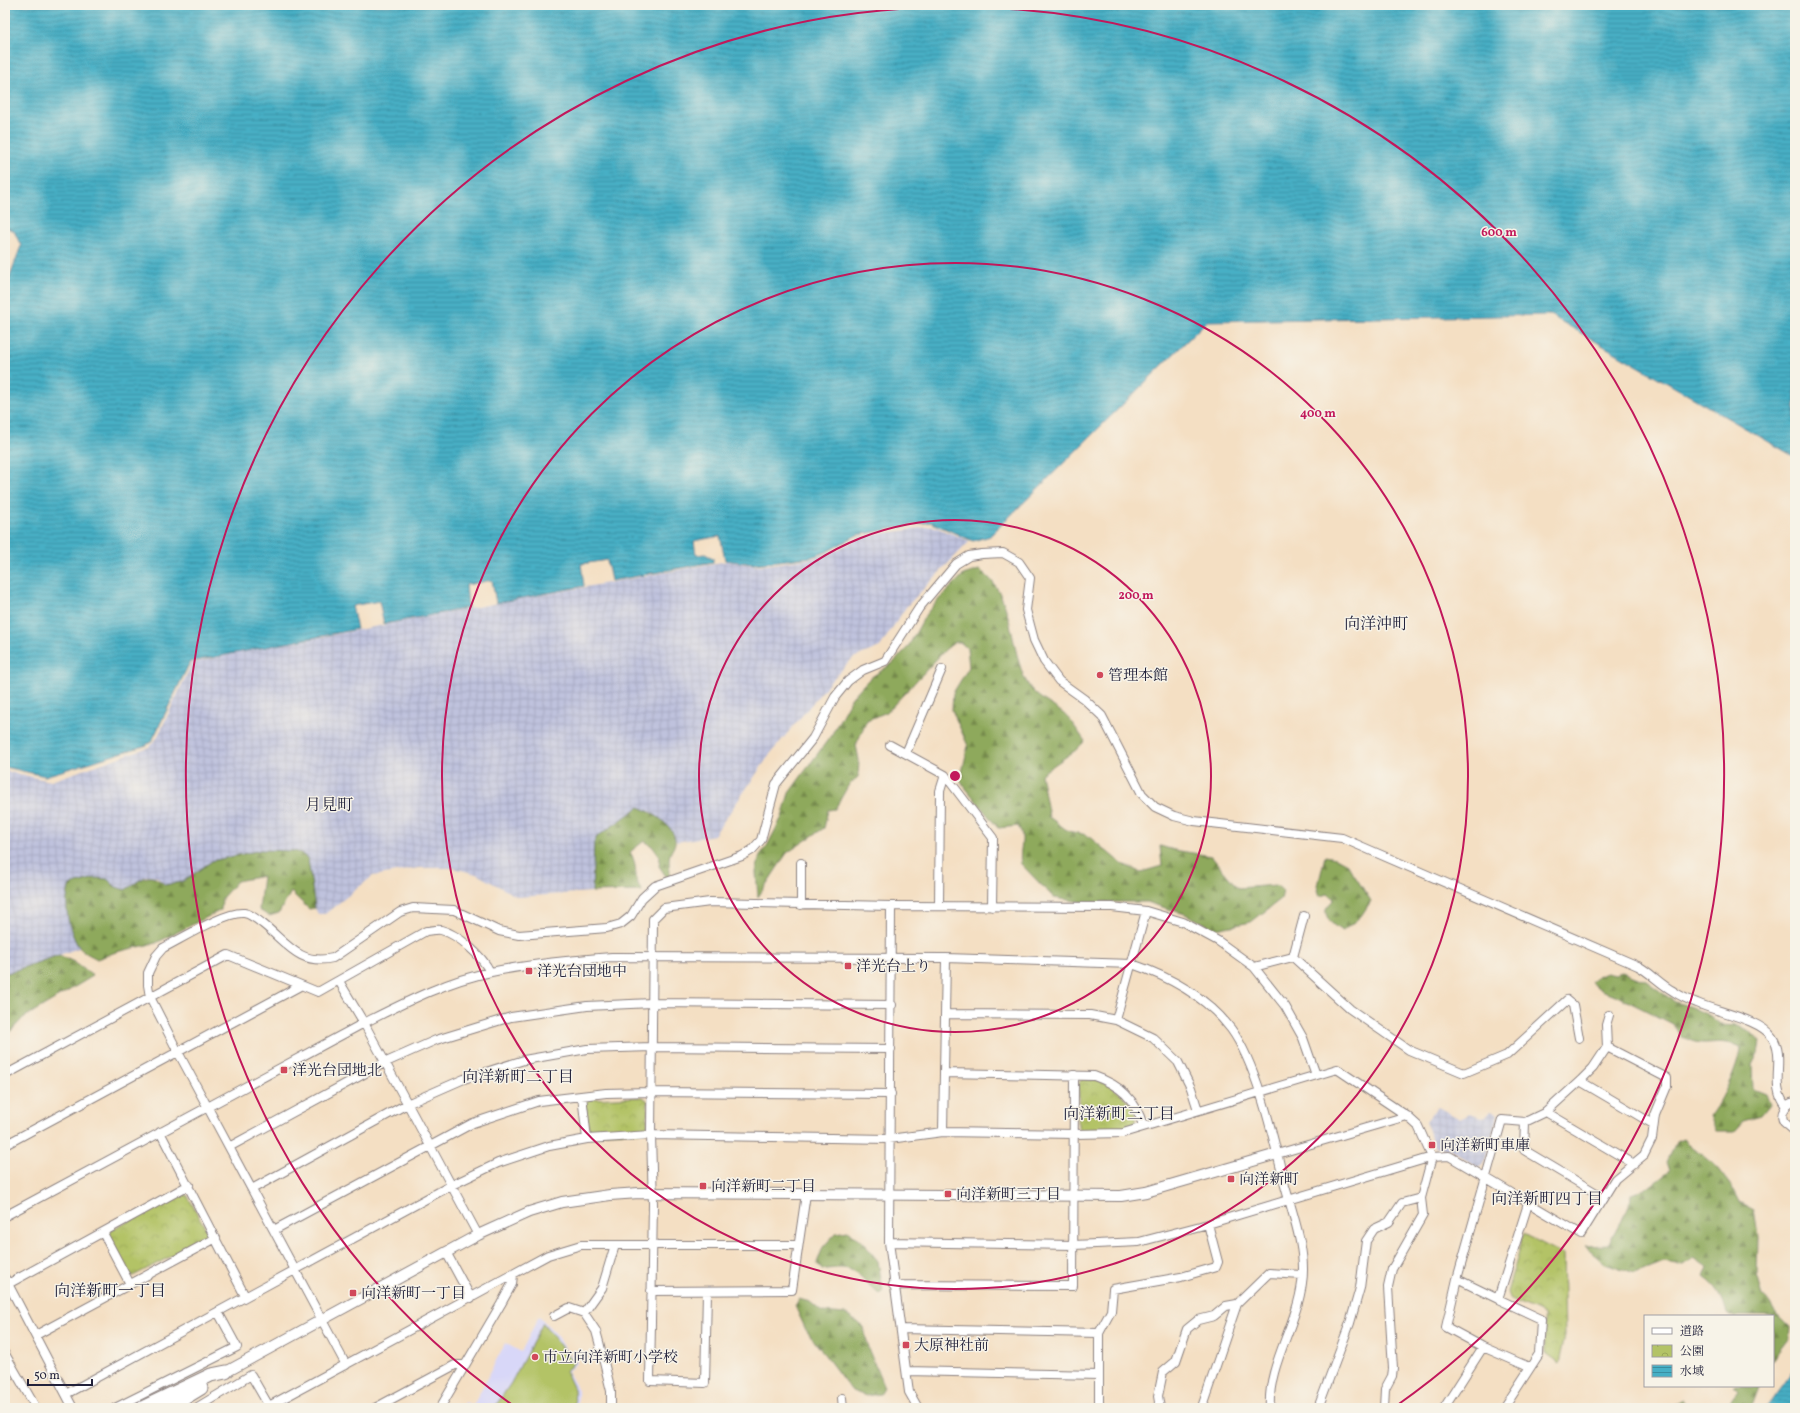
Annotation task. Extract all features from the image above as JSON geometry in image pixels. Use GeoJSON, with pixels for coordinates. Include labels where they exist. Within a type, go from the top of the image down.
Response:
{"type":"FeatureCollection","features":[{"type":"Feature","properties":{"kind":"highway"},"geometry":{"type":"LineString","coordinates":[[142,1408],[211,1375],[226,1372]]}},
{"type":"Feature","properties":{"kind":"highway"},"geometry":{"type":"LineString","coordinates":[[156,1408],[226,1372]]}},
{"type":"Feature","properties":{"kind":"highway"},"geometry":{"type":"LineString","coordinates":[[168,1408],[226,1372]]}},
{"type":"Feature","properties":{"kind":"street"},"geometry":{"type":"LineString","coordinates":[[346,1365],[150,997],[148,973],[156,956],[164,948],[230,915],[245,913],[256,918],[301,956],[322,961],[333,958],[400,912],[413,908],[454,910],[499,931],[519,935],[607,928],[621,924],[631,916],[642,898],[655,886],[742,856],[752,850],[761,840],[764,833],[768,809],[776,784],[813,738],[835,697],[848,680],[863,670],[885,661],[919,608],[956,564],[969,556],[1003,553],[1019,562],[1030,578],[1026,610],[1034,640],[1044,661],[1059,681],[1084,699],[1102,716],[1134,782],[1142,794],[1155,807],[1174,816],[1194,821],[1342,838],[1638,966],[1650,973],[1673,992],[1724,1014],[1748,1020],[1762,1027],[1772,1037],[1778,1053],[1777,1091],[1781,1100],[1786,1106]]}},
{"type":"Feature","properties":{"kind":"street"},"geometry":{"type":"LineString","coordinates":[[906,753],[942,668]]}},
{"type":"Feature","properties":{"kind":"street"},"geometry":{"type":"LineString","coordinates":[[890,746],[906,753],[945,775],[992,838],[992,907]]}},
{"type":"Feature","properties":{"kind":"street"},"geometry":{"type":"LineString","coordinates":[[939,906],[940,791],[945,775]]}},
{"type":"Feature","properties":{"kind":"street"},"geometry":{"type":"LineString","coordinates":[[801,863],[801,905]]}},
{"type":"Feature","properties":{"kind":"street"},"geometry":{"type":"LineString","coordinates":[[707,1292],[705,1384],[650,1381],[652,1003],[654,957],[653,918],[664,908],[710,902],[801,905],[1112,907],[1146,911],[1190,926],[1218,941],[1254,967],[1285,1006],[1303,1038],[1316,1075]]}},
{"type":"Feature","properties":{"kind":"street"},"geometry":{"type":"LineString","coordinates":[[891,906],[892,1004],[889,1139],[889,1242],[893,1285],[902,1329],[909,1392],[918,1408]]}},
{"type":"Feature","properties":{"kind":"street"},"geometry":{"type":"LineString","coordinates":[[1116,1020],[1146,911]]}},
{"type":"Feature","properties":{"kind":"street"},"geometry":{"type":"LineString","coordinates":[[1293,957],[1304,916]]}},
{"type":"Feature","properties":{"kind":"street"},"geometry":{"type":"LineString","coordinates":[[7,1071],[228,955],[300,986],[318,992],[426,931],[440,930],[456,936],[486,963],[490,972]]}},
{"type":"Feature","properties":{"kind":"street"},"geometry":{"type":"LineString","coordinates":[[5,1216],[207,1106],[364,1023],[413,999],[490,972],[577,960],[654,957],[946,958],[1132,964],[1154,971],[1183,986],[1210,1006],[1232,1030],[1247,1060],[1260,1092],[1300,1242],[1302,1275],[1298,1309],[1272,1379],[1270,1408]]}},
{"type":"Feature","properties":{"kind":"street"},"geometry":{"type":"LineString","coordinates":[[1254,967],[1293,957]]}},
{"type":"Feature","properties":{"kind":"street"},"geometry":{"type":"LineString","coordinates":[[1293,957],[1350,1009],[1409,1050],[1464,1073],[1507,1056],[1567,1000],[1573,1005],[1579,1038]]}},
{"type":"Feature","properties":{"kind":"street"},"geometry":{"type":"LineString","coordinates":[[943,1132],[946,958]]}},
{"type":"Feature","properties":{"kind":"street"},"geometry":{"type":"LineString","coordinates":[[339,981],[364,1023],[384,1063],[430,1145],[450,1186],[478,1235]]}},
{"type":"Feature","properties":{"kind":"street"},"geometry":{"type":"LineString","coordinates":[[5,1145],[300,986]]}},
{"type":"Feature","properties":{"kind":"street"},"geometry":{"type":"LineString","coordinates":[[229,1147],[384,1063],[436,1040],[511,1017],[587,1006],[652,1003],[892,1004]]}},
{"type":"Feature","properties":{"kind":"street"},"geometry":{"type":"LineString","coordinates":[[946,1014],[1090,1015],[1116,1020],[1153,1038],[1178,1062],[1191,1088],[1198,1110]]}},
{"type":"Feature","properties":{"kind":"street"},"geometry":{"type":"LineString","coordinates":[[1529,1368],[1483,1347],[1446,1327],[1457,1280],[1502,1120],[1525,1122],[1546,1112],[1580,1081],[1593,1068],[1607,1047],[1606,1025],[1609,1015]]}},
{"type":"Feature","properties":{"kind":"street"},"geometry":{"type":"LineString","coordinates":[[252,1189],[407,1104],[464,1079],[524,1060],[587,1050],[652,1047],[891,1049]]}},
{"type":"Feature","properties":{"kind":"street"},"geometry":{"type":"LineString","coordinates":[[889,1242],[1074,1245],[1139,1242],[1208,1224],[1432,1157],[1449,1156],[1581,1234],[1615,1179],[1644,1154],[1652,1139],[1654,1115],[1667,1086],[1666,1078],[1607,1047]]}},
{"type":"Feature","properties":{"kind":"street"},"geometry":{"type":"LineString","coordinates":[[66,1394],[450,1186],[498,1163],[550,1146],[587,1139],[651,1135],[889,1139],[943,1132],[1075,1134],[1123,1133],[1142,1126],[1337,1069],[1407,1116],[1418,1126],[1432,1157],[1421,1198],[1423,1215],[1392,1269],[1388,1287],[1393,1369],[1392,1376],[1385,1389],[1384,1408]]}},
{"type":"Feature","properties":{"kind":"street"},"geometry":{"type":"LineString","coordinates":[[944,1073],[1074,1075],[1100,1078],[1116,1085],[1126,1093],[1135,1104],[1142,1126]]}},
{"type":"Feature","properties":{"kind":"street"},"geometry":{"type":"LineString","coordinates":[[893,1285],[1073,1286],[1075,1197],[1074,1075]]}},
{"type":"Feature","properties":{"kind":"street"},"geometry":{"type":"LineString","coordinates":[[1580,1081],[1653,1124]]}},
{"type":"Feature","properties":{"kind":"street"},"geometry":{"type":"LineString","coordinates":[[274,1230],[473,1123],[539,1101],[582,1096],[652,1092],[890,1094]]}},
{"type":"Feature","properties":{"kind":"street"},"geometry":{"type":"LineString","coordinates":[[582,1096],[587,1139]]}},
{"type":"Feature","properties":{"kind":"street"},"geometry":{"type":"LineString","coordinates":[[1794,1131],[1784,1122],[1783,1113],[1786,1106],[1795,1102]]}},
{"type":"Feature","properties":{"kind":"street"},"geometry":{"type":"LineString","coordinates":[[1546,1112],[1634,1164]]}},
{"type":"Feature","properties":{"kind":"street"},"geometry":{"type":"LineString","coordinates":[[226,1372],[478,1235],[529,1212],[562,1202],[610,1195],[652,1194],[1121,1196],[1146,1192],[1407,1116]]}},
{"type":"Feature","properties":{"kind":"street"},"geometry":{"type":"LineString","coordinates":[[1525,1122],[1524,1150],[1603,1197]]}},
{"type":"Feature","properties":{"kind":"street"},"geometry":{"type":"LineString","coordinates":[[160,1132],[189,1185],[245,1296]]}},
{"type":"Feature","properties":{"kind":"street"},"geometry":{"type":"LineString","coordinates":[[73,1408],[7,1281],[103,1233],[189,1185]]}},
{"type":"Feature","properties":{"kind":"street"},"geometry":{"type":"LineString","coordinates":[[651,1291],[707,1292],[792,1290],[806,1194]]}},
{"type":"Feature","properties":{"kind":"street"},"geometry":{"type":"LineString","coordinates":[[1318,1408],[1350,1323],[1358,1295],[1366,1241],[1374,1229],[1389,1222],[1402,1203],[1421,1198]]}},
{"type":"Feature","properties":{"kind":"street"},"geometry":{"type":"LineString","coordinates":[[1498,1299],[1528,1204]]}},
{"type":"Feature","properties":{"kind":"street"},"geometry":{"type":"LineString","coordinates":[[1099,1408],[1099,1333],[1111,1311],[1113,1288],[1181,1277],[1216,1267],[1218,1262],[1208,1224]]}},
{"type":"Feature","properties":{"kind":"street"},"geometry":{"type":"LineString","coordinates":[[103,1233],[130,1284]]}},
{"type":"Feature","properties":{"kind":"street"},"geometry":{"type":"LineString","coordinates":[[36,1335],[216,1238]]}},
{"type":"Feature","properties":{"kind":"street"},"geometry":{"type":"LineString","coordinates":[[196,1408],[251,1375],[269,1407],[548,1256],[564,1249],[581,1245],[798,1245]]}},
{"type":"Feature","properties":{"kind":"street"},"geometry":{"type":"LineString","coordinates":[[584,1313],[602,1288],[615,1245]]}},
{"type":"Feature","properties":{"kind":"street"},"geometry":{"type":"LineString","coordinates":[[446,1252],[471,1298]]}},
{"type":"Feature","properties":{"kind":"street"},"geometry":{"type":"LineString","coordinates":[[1206,1408],[1203,1404],[1237,1304],[1269,1273],[1302,1275]]}},
{"type":"Feature","properties":{"kind":"street"},"geometry":{"type":"LineString","coordinates":[[440,1408],[512,1284],[513,1275]]}},
{"type":"Feature","properties":{"kind":"street"},"geometry":{"type":"LineString","coordinates":[[1457,1280],[1541,1319],[1539,1354],[1504,1408]]}},
{"type":"Feature","properties":{"kind":"street"},"geometry":{"type":"LineString","coordinates":[[1160,1408],[1158,1396],[1163,1372],[1176,1361],[1187,1329],[1198,1320],[1214,1316],[1226,1306],[1237,1304]]}},
{"type":"Feature","properties":{"kind":"street"},"geometry":{"type":"LineString","coordinates":[[554,1316],[569,1308],[584,1313],[596,1331],[611,1391],[611,1408]]}},
{"type":"Feature","properties":{"kind":"street"},"geometry":{"type":"LineString","coordinates":[[116,1408],[237,1348],[218,1312]]}},
{"type":"Feature","properties":{"kind":"street"},"geometry":{"type":"LineString","coordinates":[[902,1329],[1099,1333]]}},
{"type":"Feature","properties":{"kind":"street"},"geometry":{"type":"LineString","coordinates":[[1444,1408],[1483,1347]]}},
{"type":"Feature","properties":{"kind":"street"},"geometry":{"type":"LineString","coordinates":[[5,1354],[36,1408]]}},
{"type":"Feature","properties":{"kind":"street"},"geometry":{"type":"LineString","coordinates":[[375,1408],[455,1365],[464,1365]]}},
{"type":"Feature","properties":{"kind":"street"},"geometry":{"type":"LineString","coordinates":[[907,1371],[1099,1375]]}},
{"type":"Feature","properties":{"kind":"street"},"geometry":{"type":"LineString","coordinates":[[842,1398],[843,1408]]}},
{"type":"Feature","properties":{"kind":"shaded area"},"geometry":{"type":"Polygon","coordinates":[[[933,526],[970,541],[906,607],[880,647],[853,658],[830,682],[771,753],[714,835],[677,842],[670,829],[650,811],[592,870],[592,892],[518,897],[476,874],[454,868],[419,868],[373,876],[325,914],[318,914],[315,908],[307,859],[192,876],[182,882],[165,885],[157,877],[146,876],[125,890],[116,887],[107,879],[68,918],[79,948],[5,974],[5,771],[51,781],[149,747],[157,738],[192,663],[498,603],[727,561],[759,566],[814,558],[837,550],[860,537],[933,526]]]}},
{"type":"Feature","properties":{"kind":"shaded area"},"geometry":{"type":"Polygon","coordinates":[[[1438,1107],[1460,1119],[1470,1114],[1481,1118],[1486,1117],[1491,1111],[1498,1114],[1484,1164],[1478,1168],[1450,1149],[1437,1148],[1433,1146],[1426,1121],[1438,1107]]]}},
{"type":"Feature","properties":{"kind":"shaded area","name":"市立向洋新町小学校"},"geometry":{"type":"Polygon","coordinates":[[[539,1316],[558,1336],[565,1349],[577,1362],[568,1372],[578,1390],[578,1408],[462,1408],[465,1402],[473,1406],[505,1343],[521,1352],[539,1316]]]}},
{"type":"Feature","properties":{"kind":"green space"},"geometry":{"type":"Polygon","coordinates":[[[979,570],[990,579],[999,591],[1005,606],[1021,669],[1030,688],[1039,697],[1067,717],[1085,741],[1076,750],[1041,774],[1049,817],[1068,831],[1087,835],[1122,864],[1141,872],[1162,866],[1160,846],[1174,850],[1211,856],[1238,888],[1276,885],[1283,891],[1281,899],[1251,922],[1216,929],[1185,914],[1146,902],[1083,902],[1054,898],[1021,864],[1022,835],[1018,826],[998,828],[960,781],[968,746],[952,710],[953,693],[969,667],[967,648],[960,642],[955,642],[946,649],[887,712],[867,720],[856,745],[859,760],[858,777],[848,786],[835,809],[828,810],[824,828],[787,853],[758,897],[756,872],[760,855],[767,846],[782,817],[789,793],[832,734],[852,697],[870,678],[893,663],[908,647],[926,614],[963,575],[979,570]]]}},
{"type":"Feature","properties":{"kind":"green space"},"geometry":{"type":"Polygon","coordinates":[[[639,807],[661,819],[670,828],[673,834],[675,841],[669,856],[670,875],[667,878],[659,866],[660,857],[652,846],[644,841],[630,852],[633,857],[637,881],[642,891],[592,892],[594,843],[597,837],[639,807]]]}},
{"type":"Feature","properties":{"kind":"green space"},"geometry":{"type":"Polygon","coordinates":[[[261,850],[294,851],[301,853],[308,859],[315,908],[309,909],[291,892],[279,913],[269,916],[259,910],[263,876],[237,881],[222,898],[221,910],[156,943],[116,952],[97,959],[82,951],[75,940],[69,925],[67,908],[70,885],[95,878],[107,879],[116,887],[125,890],[140,880],[149,877],[159,880],[165,885],[182,882],[212,861],[261,850]]]}},
{"type":"Feature","properties":{"kind":"green space"},"geometry":{"type":"Polygon","coordinates":[[[1325,856],[1336,858],[1347,864],[1371,901],[1361,916],[1343,931],[1337,928],[1329,920],[1326,913],[1327,907],[1334,899],[1328,894],[1319,896],[1317,890],[1325,856]]]}},
{"type":"Feature","properties":{"kind":"green space"},"geometry":{"type":"Polygon","coordinates":[[[59,955],[74,962],[93,976],[23,1018],[11,1031],[5,1034],[5,974],[59,955]]]}},
{"type":"Feature","properties":{"kind":"green space"},"geometry":{"type":"Polygon","coordinates":[[[1607,972],[1615,974],[1622,972],[1646,981],[1675,1002],[1691,1007],[1710,1016],[1720,1024],[1738,1025],[1751,1032],[1760,1042],[1758,1053],[1752,1065],[1753,1089],[1766,1094],[1770,1105],[1761,1116],[1743,1121],[1734,1131],[1716,1131],[1710,1116],[1715,1110],[1729,1084],[1739,1056],[1740,1048],[1726,1043],[1700,1043],[1681,1037],[1673,1024],[1615,995],[1603,991],[1591,983],[1597,976],[1607,972]]]}},
{"type":"Feature","properties":{"kind":"green space"},"geometry":{"type":"Polygon","coordinates":[[[1082,1079],[1102,1082],[1121,1094],[1127,1100],[1134,1112],[1134,1125],[1116,1130],[1081,1131],[1078,1128],[1079,1083],[1082,1079]]]}},
{"type":"Feature","properties":{"kind":"green space"},"geometry":{"type":"Polygon","coordinates":[[[643,1097],[648,1101],[647,1128],[643,1132],[592,1133],[589,1131],[585,1103],[588,1099],[643,1097]]]}},
{"type":"Feature","properties":{"kind":"green space"},"geometry":{"type":"Polygon","coordinates":[[[1683,1139],[1714,1164],[1731,1186],[1739,1202],[1754,1210],[1758,1236],[1757,1275],[1763,1295],[1776,1313],[1790,1327],[1789,1339],[1774,1359],[1774,1315],[1727,1314],[1724,1302],[1719,1293],[1703,1277],[1707,1267],[1694,1258],[1684,1265],[1663,1262],[1635,1273],[1605,1263],[1585,1246],[1608,1245],[1630,1205],[1631,1194],[1645,1190],[1670,1171],[1667,1162],[1676,1142],[1683,1139]]]}},
{"type":"Feature","properties":{"kind":"green space"},"geometry":{"type":"Polygon","coordinates":[[[181,1193],[187,1195],[207,1231],[206,1238],[133,1276],[129,1275],[107,1236],[109,1232],[181,1193]]]}},
{"type":"Feature","properties":{"kind":"green space"},"geometry":{"type":"Polygon","coordinates":[[[848,1231],[861,1240],[878,1261],[883,1291],[879,1294],[860,1276],[849,1269],[833,1268],[822,1270],[817,1263],[823,1247],[836,1233],[848,1231]]]}},
{"type":"Feature","properties":{"kind":"green space"},"geometry":{"type":"Polygon","coordinates":[[[1524,1234],[1563,1254],[1565,1335],[1559,1364],[1545,1354],[1544,1314],[1509,1298],[1507,1292],[1524,1234]]]}},
{"type":"Feature","properties":{"kind":"green space"},"geometry":{"type":"Polygon","coordinates":[[[799,1299],[810,1302],[822,1312],[845,1314],[864,1327],[868,1348],[884,1387],[880,1394],[866,1396],[852,1391],[806,1330],[795,1306],[799,1299]]]}},
{"type":"Feature","properties":{"kind":"green space","name":"市立向洋新町小学校"},"geometry":{"type":"Polygon","coordinates":[[[543,1323],[574,1362],[566,1372],[574,1389],[575,1408],[494,1408],[511,1383],[543,1323]]]}},
{"type":"Feature","properties":{"kind":"green space"},"geometry":{"type":"Polygon","coordinates":[[[1734,1387],[1759,1387],[1751,1408],[1724,1408],[1738,1391],[1734,1387]]]}},
{"type":"Feature","properties":{"kind":"green space"},"geometry":{"type":"Polygon","coordinates":[[[1683,1399],[1693,1408],[1667,1408],[1683,1399]]]}},
{"type":"Feature","properties":{"kind":"water"},"geometry":{"type":"Polygon","coordinates":[[[5,5],[1795,5],[1795,457],[1550,315],[1207,321],[990,536],[973,541],[930,522],[857,535],[826,552],[811,557],[754,564],[725,560],[720,536],[694,541],[696,555],[705,554],[713,558],[713,562],[611,581],[607,560],[581,564],[584,586],[496,603],[492,580],[466,585],[468,608],[384,624],[379,601],[352,606],[357,629],[190,662],[152,741],[147,745],[45,776],[5,767],[5,279],[9,278],[21,246],[14,231],[5,227],[5,5]]]}},
{"type":"Feature","properties":{"kind":"water"},"geometry":{"type":"Polygon","coordinates":[[[1795,1368],[1795,1408],[1766,1408],[1795,1368]]]}},
{"type":"Feature","properties":{"kind":"place","name":"管理本館"},"geometry":{"type":"Point","coordinates":[1100,675]}},
{"type":"Feature","properties":{"kind":"place","name":"洋光台上り"},"geometry":{"type":"Point","coordinates":[848,966]}},
{"type":"Feature","properties":{"kind":"place","name":"洋光台団地中"},"geometry":{"type":"Point","coordinates":[529,971]}},
{"type":"Feature","properties":{"kind":"place","name":"洋光台団地北"},"geometry":{"type":"Point","coordinates":[284,1070]}},
{"type":"Feature","properties":{"kind":"place","name":"向洋新町車庫"},"geometry":{"type":"Point","coordinates":[1432,1145]}},
{"type":"Feature","properties":{"kind":"place","name":"向洋新町"},"geometry":{"type":"Point","coordinates":[1231,1179]}},
{"type":"Feature","properties":{"kind":"place","name":"向洋新町二丁目"},"geometry":{"type":"Point","coordinates":[703,1186]}},
{"type":"Feature","properties":{"kind":"place","name":"向洋新町三丁目"},"geometry":{"type":"Point","coordinates":[948,1194]}},
{"type":"Feature","properties":{"kind":"place","name":"向洋新町一丁目"},"geometry":{"type":"Point","coordinates":[353,1293]}},
{"type":"Feature","properties":{"kind":"place","name":"大原神社前"},"geometry":{"type":"Point","coordinates":[906,1345]}},
{"type":"Feature","properties":{"kind":"place","name":"市立向洋新町小学校"},"geometry":{"type":"Point","coordinates":[535,1357]}},
{"type":"Feature","properties":{"kind":"district","name":"向洋沖町"},"geometry":{"type":"Point","coordinates":[1376,623]}},
{"type":"Feature","properties":{"kind":"district","name":"月見町"},"geometry":{"type":"Point","coordinates":[329,804]}},
{"type":"Feature","properties":{"kind":"district","name":"向洋新町二丁目"},"geometry":{"type":"Point","coordinates":[518,1076]}},
{"type":"Feature","properties":{"kind":"district","name":"向洋新町三丁目"},"geometry":{"type":"Point","coordinates":[1119,1113]}},
{"type":"Feature","properties":{"kind":"district","name":"向洋新町四丁目"},"geometry":{"type":"Point","coordinates":[1547,1198]}},
{"type":"Feature","properties":{"kind":"district","name":"向洋新町一丁目"},"geometry":{"type":"Point","coordinates":[110,1290]}}]}
